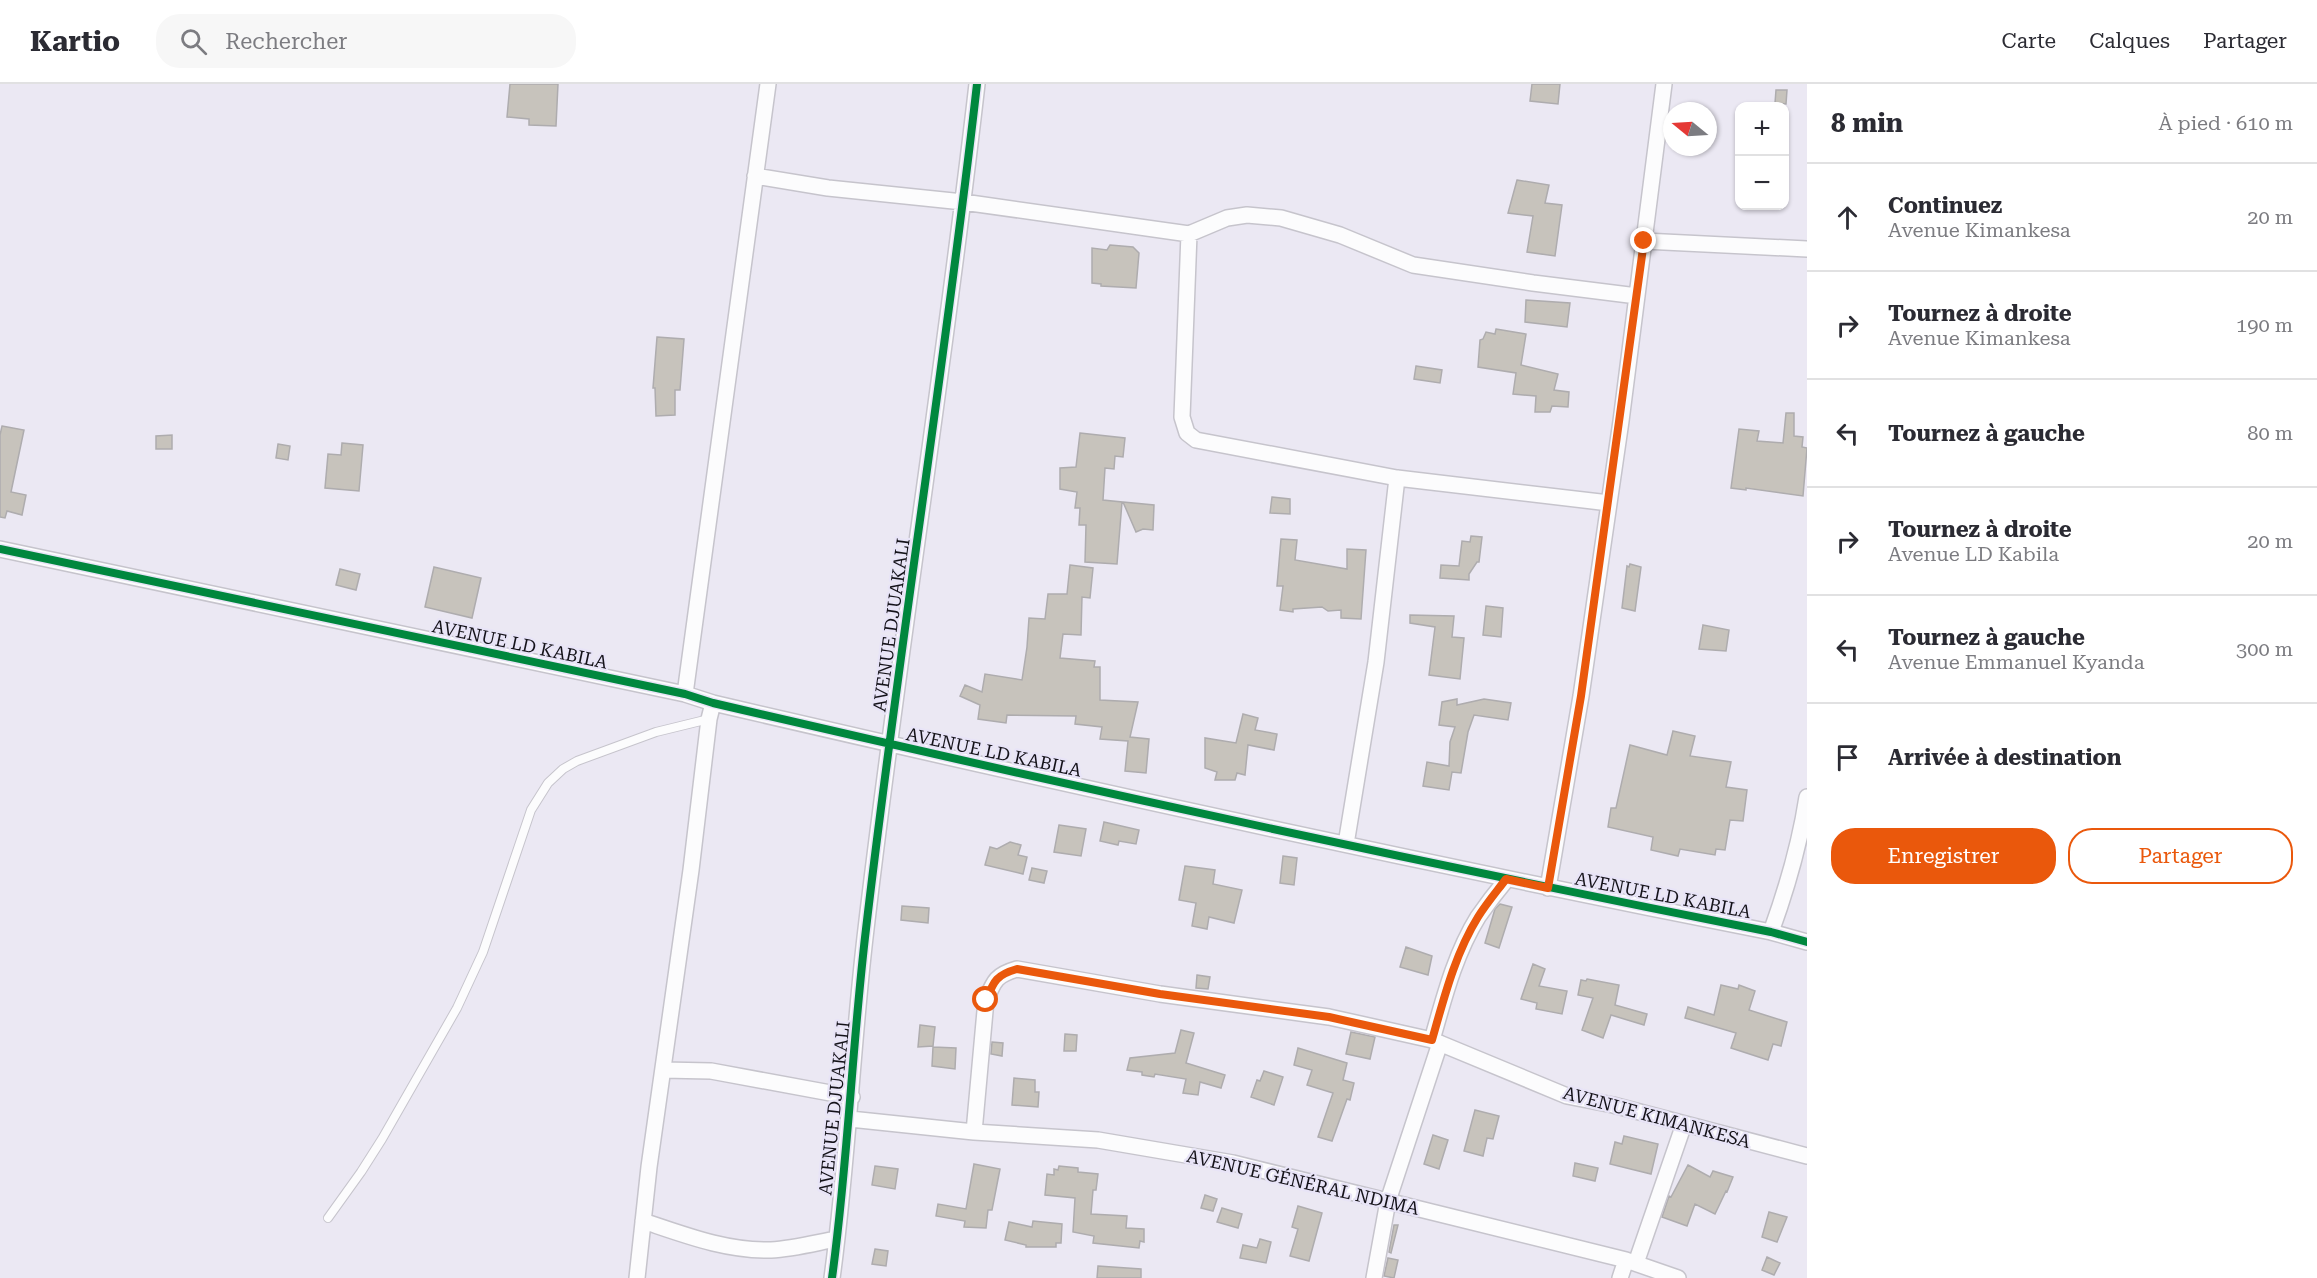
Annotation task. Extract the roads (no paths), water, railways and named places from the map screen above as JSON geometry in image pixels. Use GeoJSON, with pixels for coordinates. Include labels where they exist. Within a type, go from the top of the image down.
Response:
{"type":"FeatureCollection","features":[{"type":"Feature","properties":{"kind":"street"},"geometry":{"type":"LineString","coordinates":[[685,694],[768,84]]}},
{"type":"Feature","properties":{"kind":"street","name":"AVENUE DJUAKALI"},"geometry":{"type":"LineString","coordinates":[[834,1278],[866,932],[977,84]]}},
{"type":"Feature","properties":{"kind":"street"},"geometry":{"type":"LineString","coordinates":[[1548,888],[1581,696],[1609,503],[1664,84]]}},
{"type":"Feature","properties":{"kind":"street"},"geometry":{"type":"LineString","coordinates":[[755,176],[828,188],[963,202],[1189,234],[1227,218],[1247,215],[1281,218],[1340,235],[1413,265],[1637,296]]}},
{"type":"Feature","properties":{"kind":"street"},"geometry":{"type":"LineString","coordinates":[[1189,234],[1182,417],[1187,433],[1196,440],[1397,478],[1609,503]]}},
{"type":"Feature","properties":{"kind":"street"},"geometry":{"type":"LineString","coordinates":[[1644,241],[1807,249]]}},
{"type":"Feature","properties":{"kind":"street"},"geometry":{"type":"LineString","coordinates":[[1346,844],[1376,662],[1397,478]]}},
{"type":"Feature","properties":{"kind":"street","name":"AVENUE LD KABILA"},"geometry":{"type":"LineString","coordinates":[[0,549],[685,694],[713,703],[890,744],[1548,888],[1771,932],[1807,942]]}},
{"type":"Feature","properties":{"kind":"street"},"geometry":{"type":"LineString","coordinates":[[637,1278],[713,703]]}},
{"type":"Feature","properties":{"kind":"street"},"geometry":{"type":"LineString","coordinates":[[1771,932],[1794,859],[1807,797]]}},
{"type":"Feature","properties":{"kind":"street"},"geometry":{"type":"LineString","coordinates":[[1374,1278],[1388,1201],[1436,1041],[1446,990],[1478,917],[1506,879]]}},
{"type":"Feature","properties":{"kind":"street","name":"AVENUE KIMANKESA"},"geometry":{"type":"LineString","coordinates":[[975,1132],[986,1000],[994,981],[1004,972],[1017,969],[1160,994],[1329,1017],[1436,1041],[1568,1096],[1613,1105],[1807,1156]]}},
{"type":"Feature","properties":{"kind":"street"},"geometry":{"type":"LineString","coordinates":[[663,1070],[711,1071],[852,1097]]}},
{"type":"Feature","properties":{"kind":"street","name":"AVENUE GÉNÉRAL NDIMA"},"geometry":{"type":"LineString","coordinates":[[850,1119],[975,1132],[1109,1142],[1233,1163],[1631,1261],[1678,1278]]}},
{"type":"Feature","properties":{"kind":"street"},"geometry":{"type":"LineString","coordinates":[[1620,1278],[1631,1261],[1684,1125]]}},
{"type":"Feature","properties":{"kind":"street"},"geometry":{"type":"LineString","coordinates":[[643,1221],[698,1240],[733,1248],[771,1250],[836,1239]]}},
{"type":"Feature","properties":{"kind":"lane"},"geometry":{"type":"LineString","coordinates":[[328,1218],[377,1148],[457,1008],[483,952],[531,810],[548,783],[563,769],[577,761],[656,732],[709,720]]}}]}
